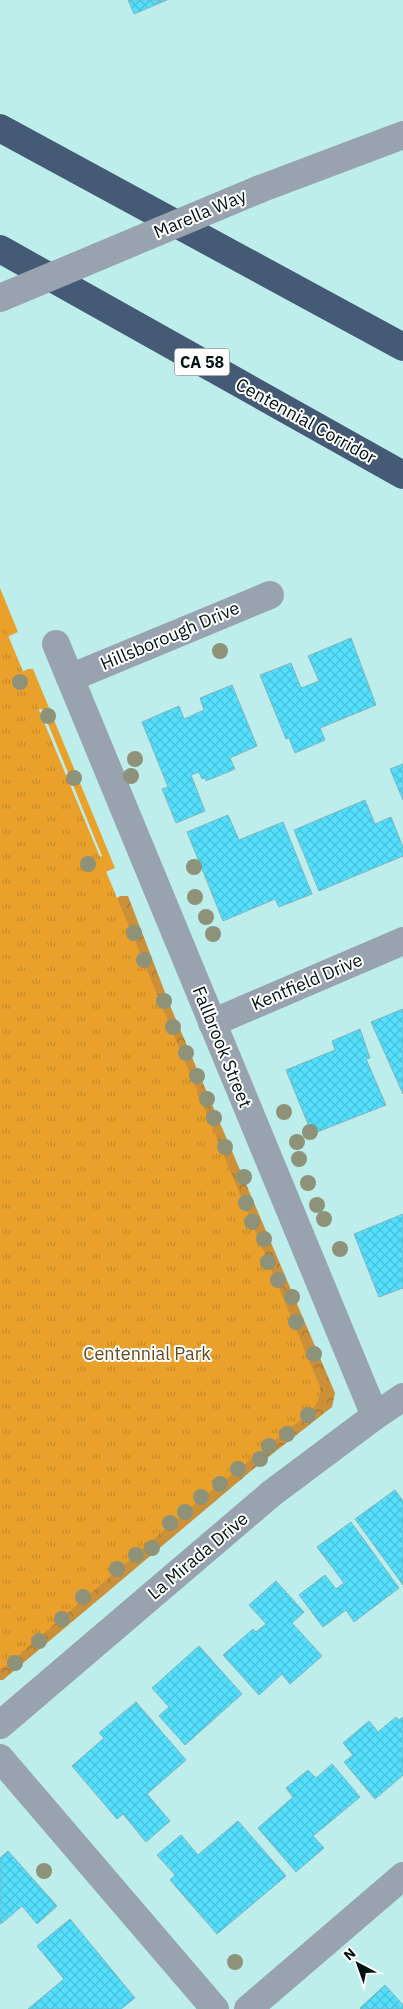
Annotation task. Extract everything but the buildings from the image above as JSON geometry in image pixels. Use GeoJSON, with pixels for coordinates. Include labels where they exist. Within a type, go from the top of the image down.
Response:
{"type":"FeatureCollection","features":[{"type":"Feature","properties":{"kind":"highway"},"geometry":{"type":"LineString","coordinates":[[0,128],[125,194],[403,347]]}},
{"type":"Feature","properties":{"kind":"highway","name":"Centennial Corridor"},"geometry":{"type":"LineString","coordinates":[[0,249],[403,475]]}},
{"type":"Feature","properties":{"kind":"street","name":"Marella Way"},"geometry":{"type":"LineString","coordinates":[[0,298],[260,189],[403,135]]}},
{"type":"Feature","properties":{"kind":"street","name":"Hillsborough Drive"},"geometry":{"type":"LineString","coordinates":[[70,678],[270,594]]}},
{"type":"Feature","properties":{"kind":"street","name":"Fallbrook Street"},"geometry":{"type":"LineString","coordinates":[[56,644],[374,1416]]}},
{"type":"Feature","properties":{"kind":"street","name":"Kentfield Drive"},"geometry":{"type":"LineString","coordinates":[[212,1023],[403,942]]}},
{"type":"Feature","properties":{"kind":"street","name":"La Mirada Drive"},"geometry":{"type":"LineString","coordinates":[[0,1725],[272,1493],[374,1416],[403,1397]]}},
{"type":"Feature","properties":{"kind":"street"},"geometry":{"type":"LineString","coordinates":[[0,1758],[215,2009]]}},
{"type":"Feature","properties":{"kind":"street"},"geometry":{"type":"LineString","coordinates":[[248,2009],[403,1876]]}},
{"type":"Feature","properties":{"kind":"green space"},"geometry":{"type":"Polygon","coordinates":[[[0,588],[18,632],[0,640],[0,588]]]}},
{"type":"Feature","properties":{"kind":"green space","name":"Centennial Park"},"geometry":{"type":"Polygon","coordinates":[[[0,616],[320,1387],[318,1402],[309,1413],[191,1507],[6,1666],[0,1669],[0,616]]]}},
{"type":"Feature","properties":{"kind":"green space"},"geometry":{"type":"Polygon","coordinates":[[[28,669],[33,669],[115,868],[83,882],[80,866],[102,856],[42,709],[12,713],[0,683],[28,669]]]}},
{"type":"Feature","properties":{"kind":"green space","name":"Centennial Park"},"geometry":{"type":"Polygon","coordinates":[[[120,896],[128,896],[171,1008],[335,1393],[332,1407],[257,1466],[3,1680],[0,1680],[0,1665],[113,901],[120,896]]]}}]}
